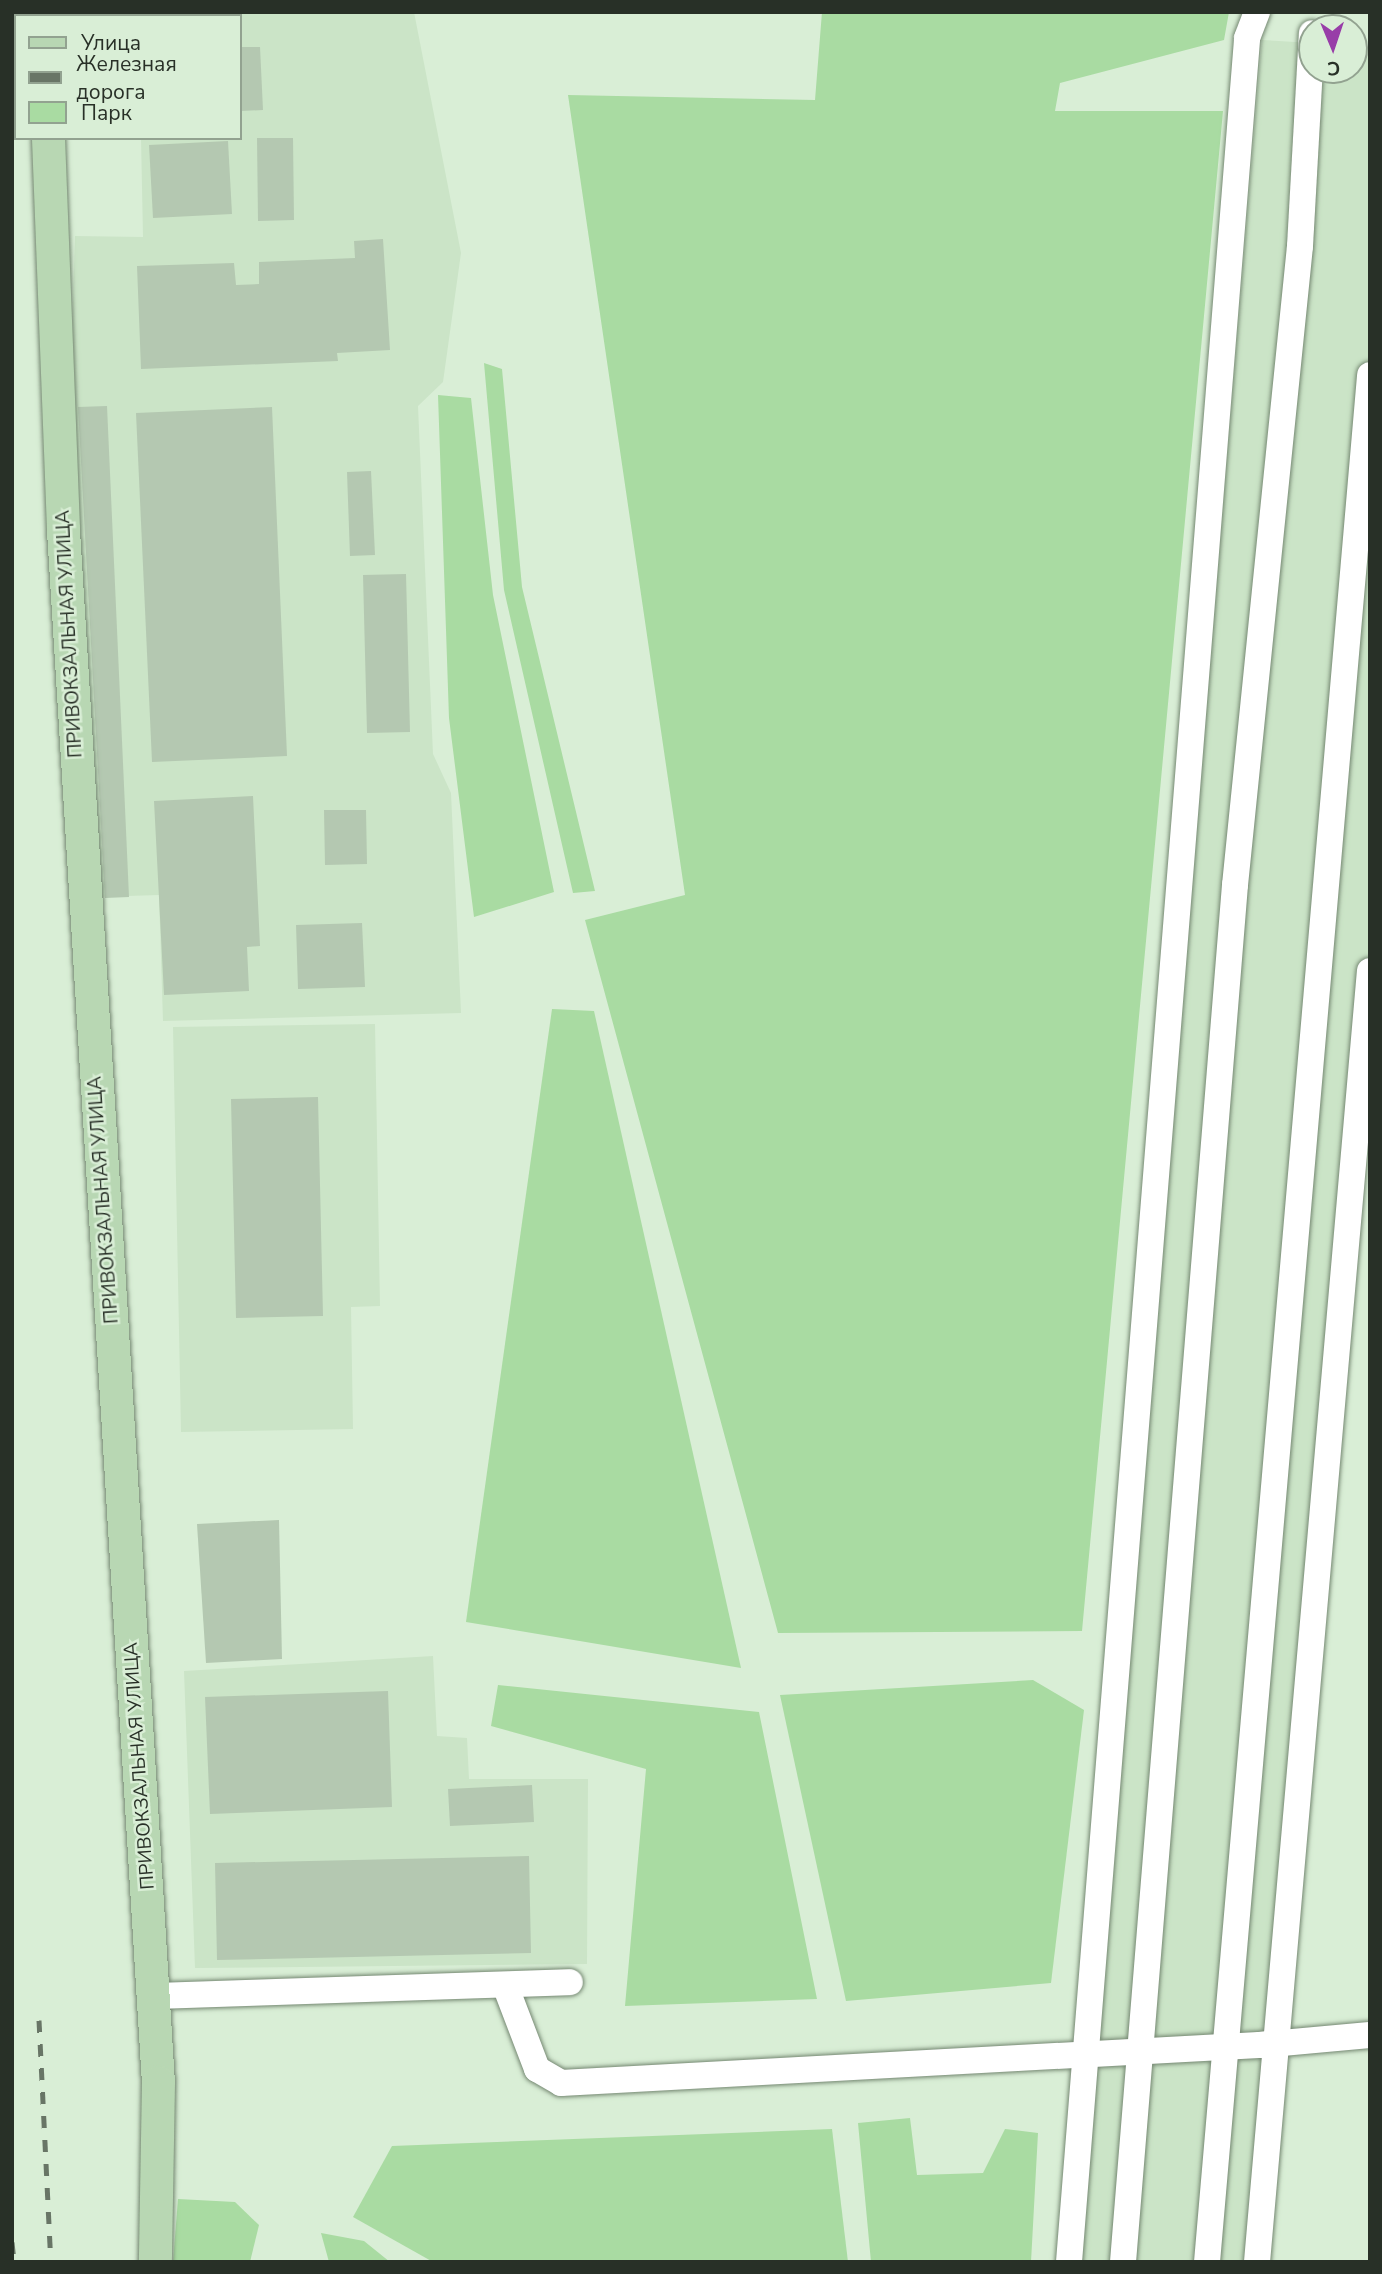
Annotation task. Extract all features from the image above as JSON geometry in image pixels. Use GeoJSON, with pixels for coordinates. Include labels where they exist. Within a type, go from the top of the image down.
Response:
{"type":"FeatureCollection","features":[{"type":"Feature","properties":{"kind":"main road","name":"ПРИВОКЗАЛЬНАЯ УЛИЦА"},"geometry":{"type":"LineString","coordinates":[[48,140],[63,530],[154,1996],[155,2262]]}},
{"type":"Feature","properties":{"kind":"street"},"geometry":{"type":"LineString","coordinates":[[1069,2262],[1247,38],[1257,12]]}},
{"type":"Feature","properties":{"kind":"street"},"geometry":{"type":"LineString","coordinates":[[1123,2262],[1235,885],[1300,246],[1309,84]]}},
{"type":"Feature","properties":{"kind":"street"},"geometry":{"type":"LineString","coordinates":[[1207,2262],[1370,375]]}},
{"type":"Feature","properties":{"kind":"street"},"geometry":{"type":"LineString","coordinates":[[1257,2262],[1370,971]]}},
{"type":"Feature","properties":{"kind":"street"},"geometry":{"type":"LineString","coordinates":[[154,1996],[570,1982]]}},
{"type":"Feature","properties":{"kind":"street"},"geometry":{"type":"LineString","coordinates":[[505,1985],[537,2068],[561,2083],[1227,2047],[1370,2035]]}},
{"type":"Feature","properties":{"kind":"shaded area"},"geometry":{"type":"Polygon","coordinates":[[[139,12],[414,12],[461,253],[443,382],[418,406],[433,754],[451,793],[461,1013],[163,1021],[159,895],[95,897],[70,405],[75,236],[143,237],[141,140],[242,140],[242,14],[139,12]]]}},
{"type":"Feature","properties":{"kind":"shaded area"},"geometry":{"type":"Polygon","coordinates":[[[1262,40],[1298,42],[1298,84],[1368,84],[1370,46],[1370,1020],[1266,2262],[1076,2262],[1262,40]]]}},
{"type":"Feature","properties":{"kind":"shaded area"},"geometry":{"type":"Polygon","coordinates":[[[375,1024],[380,1306],[351,1307],[353,1429],[181,1432],[173,1027],[375,1024]]]}},
{"type":"Feature","properties":{"kind":"shaded area"},"geometry":{"type":"Polygon","coordinates":[[[433,1656],[437,1736],[467,1738],[469,1779],[588,1779],[587,1964],[195,1968],[184,1671],[433,1656]]]}},
{"type":"Feature","properties":{"kind":"green space"},"geometry":{"type":"Polygon","coordinates":[[[822,12],[1229,12],[1224,40],[1060,83],[1055,111],[1223,111],[1082,1631],[778,1633],[585,920],[685,895],[568,95],[815,100],[822,12]]]}},
{"type":"Feature","properties":{"kind":"green space"},"geometry":{"type":"Polygon","coordinates":[[[484,363],[502,369],[522,587],[595,891],[573,893],[504,590],[484,363]]]}},
{"type":"Feature","properties":{"kind":"green space"},"geometry":{"type":"Polygon","coordinates":[[[438,395],[471,398],[493,595],[554,892],[474,917],[449,718],[438,395]]]}},
{"type":"Feature","properties":{"kind":"green space"},"geometry":{"type":"Polygon","coordinates":[[[552,1009],[594,1011],[741,1668],[466,1622],[552,1009]]]}},
{"type":"Feature","properties":{"kind":"green space"},"geometry":{"type":"Polygon","coordinates":[[[1033,1680],[1084,1710],[1051,1983],[846,2001],[780,1695],[1033,1680]]]}},
{"type":"Feature","properties":{"kind":"green space"},"geometry":{"type":"Polygon","coordinates":[[[498,1685],[759,1712],[817,1999],[625,2006],[646,1769],[491,1726],[498,1685]]]}},
{"type":"Feature","properties":{"kind":"green space"},"geometry":{"type":"Polygon","coordinates":[[[910,2118],[917,2175],[983,2173],[1005,2129],[1038,2133],[1031,2262],[871,2262],[858,2123],[910,2118]]]}},
{"type":"Feature","properties":{"kind":"green space"},"geometry":{"type":"Polygon","coordinates":[[[832,2129],[848,2262],[433,2262],[353,2217],[392,2146],[832,2129]]]}},
{"type":"Feature","properties":{"kind":"green space"},"geometry":{"type":"Polygon","coordinates":[[[178,2199],[235,2202],[259,2225],[250,2262],[173,2262],[178,2199]]]}},
{"type":"Feature","properties":{"kind":"green space"},"geometry":{"type":"Polygon","coordinates":[[[321,2233],[364,2241],[390,2262],[329,2262],[321,2233]]]}},
{"type":"Feature","properties":{"kind":"building"},"geometry":{"type":"Polygon","coordinates":[[[242,47],[260,47],[263,110],[242,111],[242,47]]]}},
{"type":"Feature","properties":{"kind":"building"},"geometry":{"type":"Polygon","coordinates":[[[257,138],[293,138],[294,220],[258,221],[257,138]]]}},
{"type":"Feature","properties":{"kind":"building"},"geometry":{"type":"Polygon","coordinates":[[[228,141],[232,214],[153,218],[149,145],[228,141]]]}},
{"type":"Feature","properties":{"kind":"building"},"geometry":{"type":"Polygon","coordinates":[[[383,239],[390,350],[337,353],[338,361],[141,369],[137,266],[234,263],[236,285],[259,284],[259,262],[355,258],[354,241],[383,239]]]}},
{"type":"Feature","properties":{"kind":"building"},"geometry":{"type":"Polygon","coordinates":[[[107,406],[129,897],[105,898],[78,407],[107,406]]]}},
{"type":"Feature","properties":{"kind":"building"},"geometry":{"type":"Polygon","coordinates":[[[272,407],[287,756],[152,762],[136,413],[272,407]]]}},
{"type":"Feature","properties":{"kind":"building"},"geometry":{"type":"Polygon","coordinates":[[[371,471],[375,555],[350,556],[347,472],[371,471]]]}},
{"type":"Feature","properties":{"kind":"building"},"geometry":{"type":"Polygon","coordinates":[[[406,574],[410,732],[367,733],[363,575],[406,574]]]}},
{"type":"Feature","properties":{"kind":"building"},"geometry":{"type":"Polygon","coordinates":[[[253,796],[260,946],[247,947],[249,991],[164,995],[154,801],[253,796]]]}},
{"type":"Feature","properties":{"kind":"building"},"geometry":{"type":"Polygon","coordinates":[[[324,810],[366,810],[367,864],[325,865],[324,810]]]}},
{"type":"Feature","properties":{"kind":"building"},"geometry":{"type":"Polygon","coordinates":[[[362,923],[365,987],[298,989],[296,925],[362,923]]]}},
{"type":"Feature","properties":{"kind":"building"},"geometry":{"type":"Polygon","coordinates":[[[318,1097],[323,1316],[236,1318],[231,1099],[318,1097]]]}},
{"type":"Feature","properties":{"kind":"building"},"geometry":{"type":"Polygon","coordinates":[[[279,1520],[282,1659],[206,1663],[197,1524],[279,1520]]]}},
{"type":"Feature","properties":{"kind":"building"},"geometry":{"type":"Polygon","coordinates":[[[388,1691],[392,1807],[210,1814],[205,1697],[388,1691]]]}},
{"type":"Feature","properties":{"kind":"building"},"geometry":{"type":"Polygon","coordinates":[[[532,1785],[534,1822],[450,1826],[448,1789],[532,1785]]]}},
{"type":"Feature","properties":{"kind":"building"},"geometry":{"type":"Polygon","coordinates":[[[529,1856],[531,1953],[217,1960],[215,1863],[529,1856]]]}},
{"type":"Feature","properties":{"kind":"railway"},"geometry":{"type":"LineString","coordinates":[[39,2020],[51,2262]]}},
{"type":"Feature","properties":{"kind":"railway"},"geometry":{"type":"LineString","coordinates":[[12,2242],[14,2262]]}}]}
